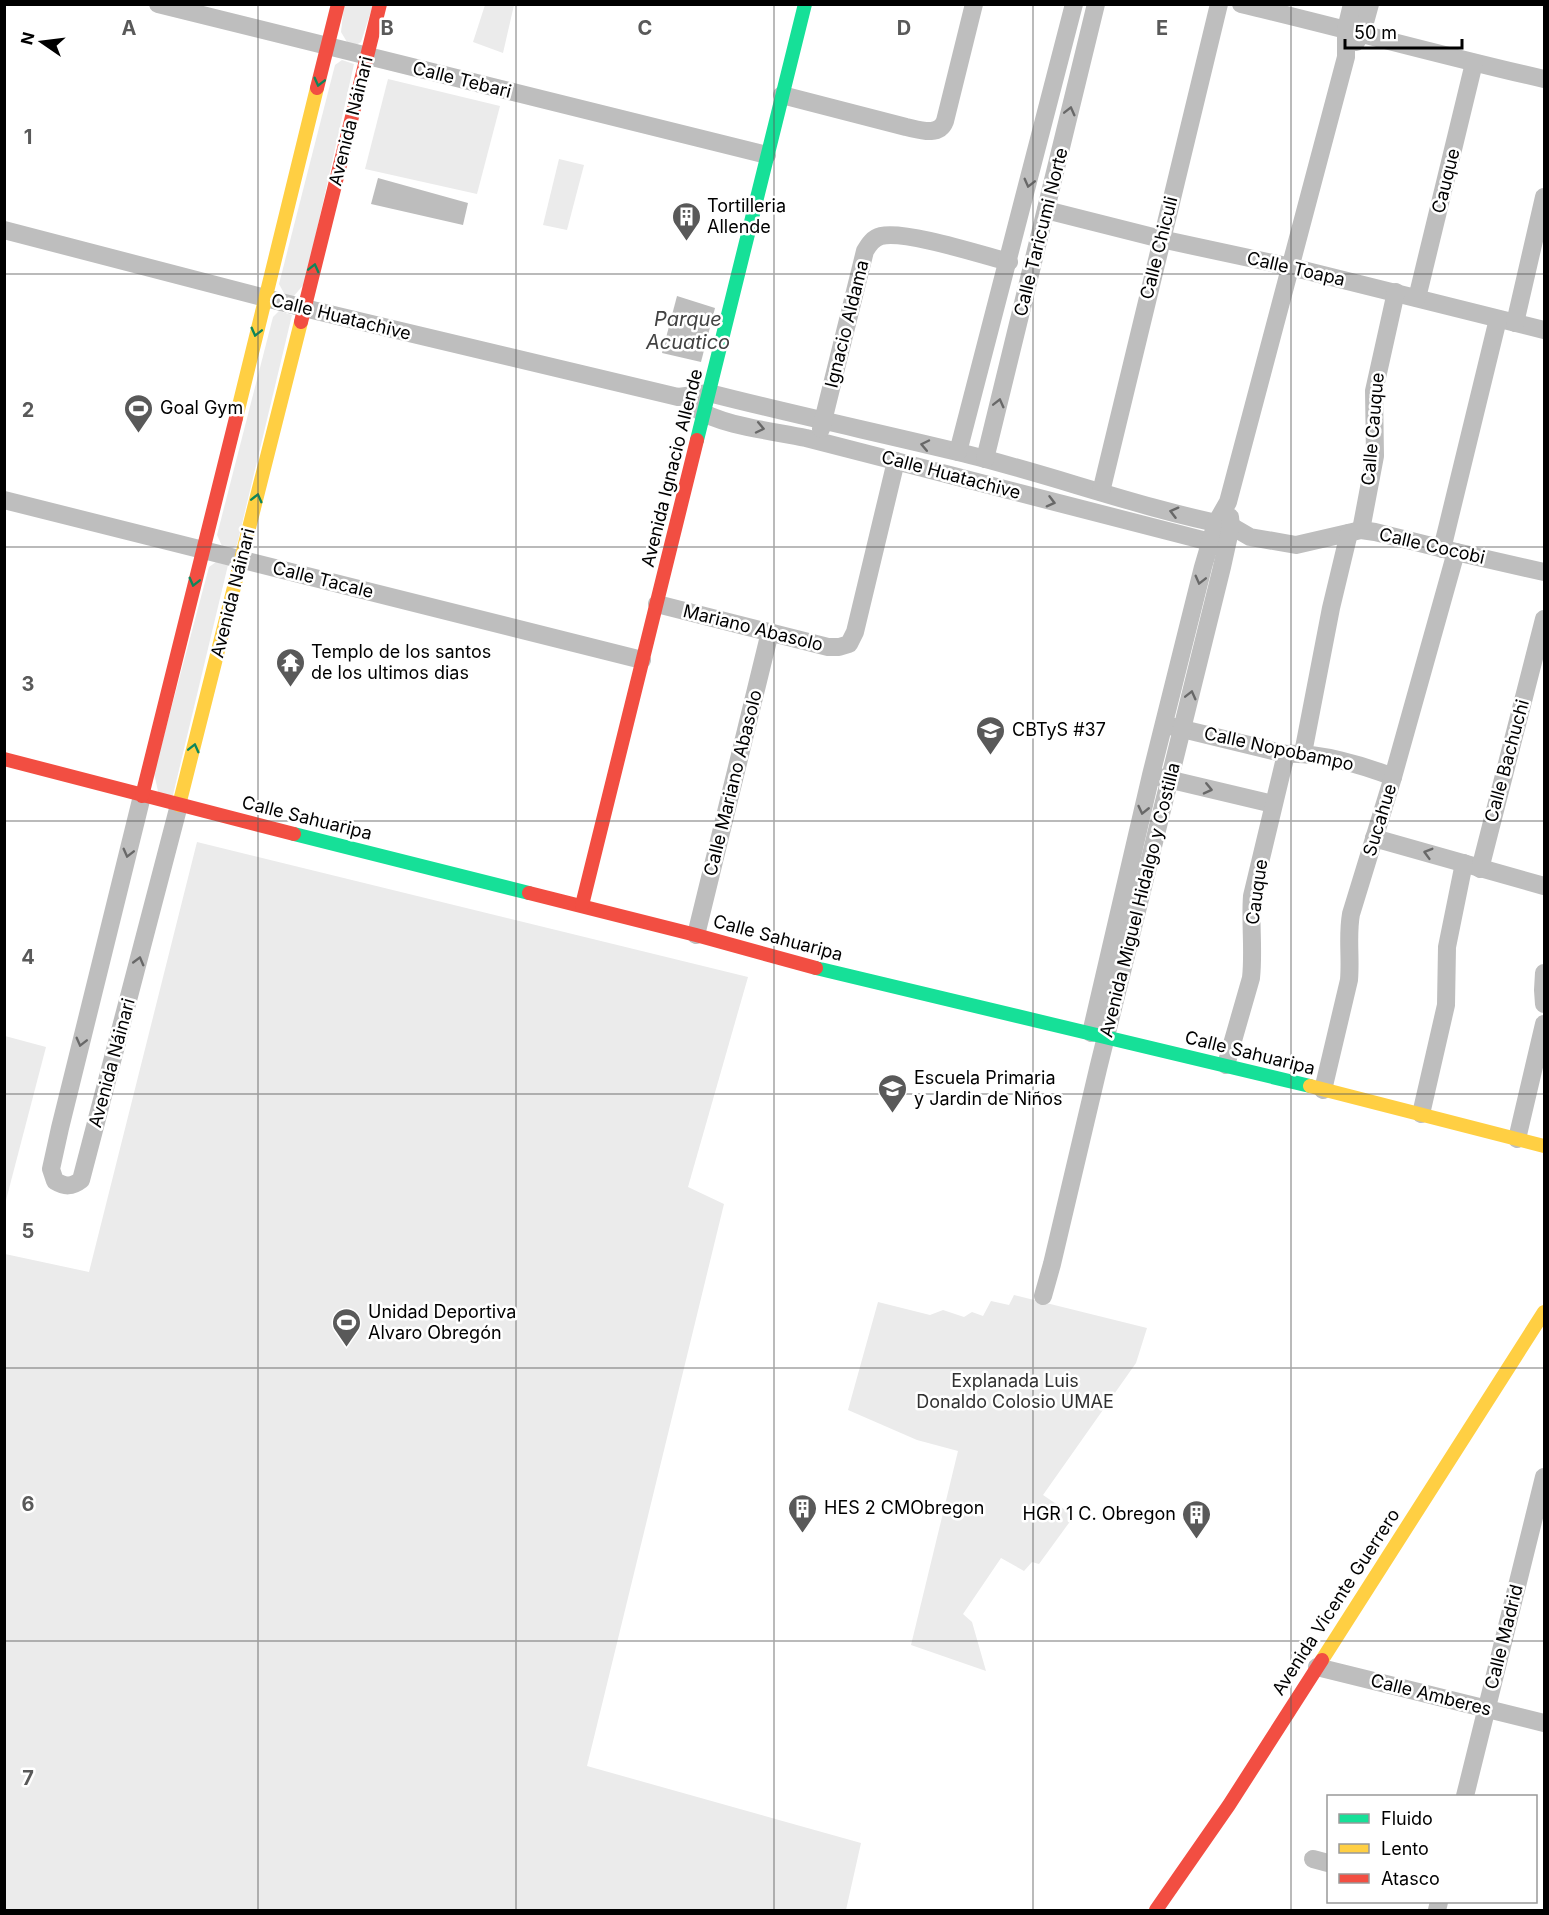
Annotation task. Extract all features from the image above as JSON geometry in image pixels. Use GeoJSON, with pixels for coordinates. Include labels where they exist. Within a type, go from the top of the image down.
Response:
{"type":"FeatureCollection","features":[{"type":"Feature","properties":{"kind":"main road","name":"Avenida Náinari"},"geometry":{"type":"LineString","coordinates":[[142,796],[338,4]]}},
{"type":"Feature","properties":{"kind":"main road","name":"Avenida Náinari"},"geometry":{"type":"LineString","coordinates":[[179,805],[380,4]]}},
{"type":"Feature","properties":{"kind":"main road","name":"Avenida Ignacio Allende"},"geometry":{"type":"LineString","coordinates":[[582,905],[805,4]]}},
{"type":"Feature","properties":{"kind":"main road","name":"Calle Sahuaripa"},"geometry":{"type":"LineString","coordinates":[[4,759],[142,796],[582,905],[779,959],[1226,1065],[1545,1146]]}},
{"type":"Feature","properties":{"kind":"main road"},"geometry":{"type":"LineString","coordinates":[[1518,1139],[1538,1160]]}},
{"type":"Feature","properties":{"kind":"main road","name":"Avenida Vicente Guerrero"},"geometry":{"type":"LineString","coordinates":[[1156,1911],[1317,1667],[1544,1312]]}},
{"type":"Feature","properties":{"kind":"street","name":"Calle Tebari"},"geometry":{"type":"LineString","coordinates":[[158,4],[767,155]]}},
{"type":"Feature","properties":{"kind":"street"},"geometry":{"type":"LineString","coordinates":[[783,95],[906,127],[927,131],[939,130],[945,121],[974,4]]}},
{"type":"Feature","properties":{"kind":"street","name":"Calle Taricumi Norte"},"geometry":{"type":"LineString","coordinates":[[958,452],[1074,4]]}},
{"type":"Feature","properties":{"kind":"street","name":"Calle Taricumi Norte"},"geometry":{"type":"LineString","coordinates":[[986,459],[1096,4]]}},
{"type":"Feature","properties":{"kind":"street","name":"Calle Chiculi"},"geometry":{"type":"LineString","coordinates":[[1101,492],[1219,4]]}},
{"type":"Feature","properties":{"kind":"street"},"geometry":{"type":"LineString","coordinates":[[1241,4],[1545,79]]}},
{"type":"Feature","properties":{"kind":"street","name":"Avenida Miguel Hidalgo y Costilla"},"geometry":{"type":"LineString","coordinates":[[1353,4],[1354,31]]}},
{"type":"Feature","properties":{"kind":"street","name":"Avenida Miguel Hidalgo y Costilla"},"geometry":{"type":"LineString","coordinates":[[1043,1296],[1098,1069],[1099,1035],[1151,775],[1219,544],[1228,502],[1346,57],[1354,31],[1370,4]]}},
{"type":"Feature","properties":{"kind":"street","name":"Cauque"},"geometry":{"type":"LineString","coordinates":[[1418,298],[1474,63]]}},
{"type":"Feature","properties":{"kind":"street","name":"Sucahue"},"geometry":{"type":"LineString","coordinates":[[1323,1090],[1349,980],[1349,925],[1393,777],[1507,321],[1545,197]]}},
{"type":"Feature","properties":{"kind":"street","name":"Calle Toapa"},"geometry":{"type":"LineString","coordinates":[[1046,210],[1161,239],[1396,292],[1545,330]]}},
{"type":"Feature","properties":{"kind":"street","name":"Calle Huatachive"},"geometry":{"type":"LineString","coordinates":[[4,230],[304,308],[678,397],[704,414],[737,424],[818,441],[1219,544]]}},
{"type":"Feature","properties":{"kind":"street","name":"Ignacio Aldama"},"geometry":{"type":"LineString","coordinates":[[818,441],[864,256],[871,242],[882,236],[898,236],[924,240],[1009,262]]}},
{"type":"Feature","properties":{"kind":"street","name":"Calle Cauque"},"geometry":{"type":"LineString","coordinates":[[1294,753],[1330,608],[1355,532],[1375,456],[1374,391],[1396,292]]}},
{"type":"Feature","properties":{"kind":"street","name":"Calle Huatachive"},"geometry":{"type":"LineString","coordinates":[[678,397],[709,393],[986,459],[1224,525]]}},
{"type":"Feature","properties":{"kind":"street","name":"Mariano Abasolo"},"geometry":{"type":"LineString","coordinates":[[657,604],[828,647],[849,644],[855,632],[896,461]]}},
{"type":"Feature","properties":{"kind":"street","name":"Calle Tacale"},"geometry":{"type":"LineString","coordinates":[[4,501],[642,660]]}},
{"type":"Feature","properties":{"kind":"street","name":"Calle Cocobi"},"geometry":{"type":"LineString","coordinates":[[1224,525],[1250,537],[1296,545],[1355,532],[1375,532],[1545,572]]}},
{"type":"Feature","properties":{"kind":"street"},"geometry":{"type":"LineString","coordinates":[[1219,544],[1250,537]]}},
{"type":"Feature","properties":{"kind":"street","name":"Avenida Miguel Hidalgo y Costilla"},"geometry":{"type":"LineString","coordinates":[[1099,1035],[1170,780],[1219,544]]}},
{"type":"Feature","properties":{"kind":"street","name":"Calle Bachuchi"},"geometry":{"type":"LineString","coordinates":[[1421,1114],[1446,1005],[1447,947],[1545,619]]}},
{"type":"Feature","properties":{"kind":"street","name":"Calle Mariano Abasolo"},"geometry":{"type":"LineString","coordinates":[[696,935],[770,632]]}},
{"type":"Feature","properties":{"kind":"street","name":"Calle Nopobampo"},"geometry":{"type":"LineString","coordinates":[[1164,725],[1378,771],[1393,777]]}},
{"type":"Feature","properties":{"kind":"street","name":"Cauque"},"geometry":{"type":"LineString","coordinates":[[1226,1065],[1251,978],[1252,896],[1273,804],[1294,753]]}},
{"type":"Feature","properties":{"kind":"street"},"geometry":{"type":"LineString","coordinates":[[1151,775],[1273,804]]}},
{"type":"Feature","properties":{"kind":"street","name":"Avenida Náinari"},"geometry":{"type":"LineString","coordinates":[[142,796],[51,1169],[55,1181],[65,1186],[81,1180],[179,805]]}},
{"type":"Feature","properties":{"kind":"street"},"geometry":{"type":"LineString","coordinates":[[1374,838],[1545,886]]}},
{"type":"Feature","properties":{"kind":"street"},"geometry":{"type":"LineString","coordinates":[[1545,973],[1543,990],[1545,1004]]}},
{"type":"Feature","properties":{"kind":"street"},"geometry":{"type":"LineString","coordinates":[[1518,1139],[1545,1024]]}},
{"type":"Feature","properties":{"kind":"street","name":"Calle Madrid"},"geometry":{"type":"LineString","coordinates":[[1465,1795],[1545,1477]]}},
{"type":"Feature","properties":{"kind":"street","name":"Calle Amberes"},"geometry":{"type":"LineString","coordinates":[[1317,1667],[1545,1723]]}},
{"type":"Feature","properties":{"kind":"green space"},"geometry":{"type":"Polygon","coordinates":[[[344,5],[373,5],[361,42],[356,45],[347,42],[341,32],[344,5]]]}},
{"type":"Feature","properties":{"kind":"green space"},"geometry":{"type":"Polygon","coordinates":[[[485,5],[514,5],[503,53],[473,42],[485,5]]]}},
{"type":"Feature","properties":{"kind":"green space"},"geometry":{"type":"Polygon","coordinates":[[[342,60],[354,64],[305,283],[293,297],[285,295],[279,284],[335,65],[342,60]]]}},
{"type":"Feature","properties":{"kind":"green space"},"geometry":{"type":"Polygon","coordinates":[[[388,79],[500,106],[477,194],[365,169],[388,79]]]}},
{"type":"Feature","properties":{"kind":"green space"},"geometry":{"type":"Polygon","coordinates":[[[559,159],[584,165],[567,230],[543,225],[559,159]]]}},
{"type":"Feature","properties":{"kind":"green space"},"geometry":{"type":"Polygon","coordinates":[[[279,311],[292,315],[237,545],[231,549],[222,546],[217,535],[273,317],[279,311]]]}},
{"type":"Feature","properties":{"kind":"green space"},"geometry":{"type":"Polygon","coordinates":[[[216,562],[228,565],[173,795],[159,796],[154,773],[209,567],[216,562]]]}},
{"type":"Feature","properties":{"kind":"green space","name":"Unidad Deportiva Alvaro Obregón"},"geometry":{"type":"Polygon","coordinates":[[[197,842],[748,977],[688,1187],[724,1204],[587,1766],[861,1843],[846,1910],[5,1910],[5,1254],[89,1272],[197,842]]]}},
{"type":"Feature","properties":{"kind":"green space"},"geometry":{"type":"Polygon","coordinates":[[[4,1036],[46,1047],[5,1204],[4,1036]]]}},
{"type":"Feature","properties":{"kind":"green space","name":"Explanada Luis Donaldo Colosio UMAE"},"geometry":{"type":"Polygon","coordinates":[[[1014,1295],[1147,1328],[1136,1363],[1043,1495],[1074,1516],[1039,1564],[1032,1562],[1024,1571],[1001,1558],[963,1614],[972,1622],[986,1671],[911,1645],[958,1451],[917,1440],[848,1410],[878,1302],[930,1315],[943,1310],[964,1317],[972,1312],[983,1316],[991,1301],[1009,1305],[1014,1295]]]}},
{"type":"Feature","properties":{"kind":"water"},"geometry":{"type":"Polygon","coordinates":[[[378,178],[468,203],[463,225],[371,204],[378,178]]]}},
{"type":"Feature","properties":{"kind":"water","name":"Parque Acuatico"},"geometry":{"type":"Polygon","coordinates":[[[677,296],[715,308],[701,362],[662,353],[677,296]]]}},
{"type":"Feature","properties":{"kind":"traffic: fast"},"geometry":{"type":"LineString","coordinates":[[697,440],[805,4]]}},
{"type":"Feature","properties":{"kind":"traffic: fast"},"geometry":{"type":"LineString","coordinates":[[294,834],[529,893]]}},
{"type":"Feature","properties":{"kind":"traffic: fast"},"geometry":{"type":"LineString","coordinates":[[816,968],[1310,1086]]}},
{"type":"Feature","properties":{"kind":"traffic: slow"},"geometry":{"type":"LineString","coordinates":[[236,418],[317,88]]}},
{"type":"Feature","properties":{"kind":"traffic: slow"},"geometry":{"type":"LineString","coordinates":[[179,805],[301,322]]}},
{"type":"Feature","properties":{"kind":"traffic: slow"},"geometry":{"type":"LineString","coordinates":[[1310,1086],[1544,1146]]}},
{"type":"Feature","properties":{"kind":"traffic: slow"},"geometry":{"type":"LineString","coordinates":[[1322,1660],[1544,1312]]}},
{"type":"Feature","properties":{"kind":"traffic: jam"},"geometry":{"type":"LineString","coordinates":[[317,88],[338,4]]}},
{"type":"Feature","properties":{"kind":"traffic: jam"},"geometry":{"type":"LineString","coordinates":[[301,322],[380,4]]}},
{"type":"Feature","properties":{"kind":"traffic: jam"},"geometry":{"type":"LineString","coordinates":[[142,796],[236,418]]}},
{"type":"Feature","properties":{"kind":"traffic: jam"},"geometry":{"type":"LineString","coordinates":[[582,905],[697,440]]}},
{"type":"Feature","properties":{"kind":"traffic: jam"},"geometry":{"type":"LineString","coordinates":[[4,759],[294,834]]}},
{"type":"Feature","properties":{"kind":"traffic: jam"},"geometry":{"type":"LineString","coordinates":[[529,893],[816,968]]}},
{"type":"Feature","properties":{"kind":"traffic: jam"},"geometry":{"type":"LineString","coordinates":[[1156,1910],[1229,1805],[1322,1660]]}},
{"type":"Feature","properties":{"kind":"place","name":"Tortilleria Allende"},"geometry":{"type":"Point","coordinates":[686,242]}},
{"type":"Feature","properties":{"kind":"place","name":"Goal Gym"},"geometry":{"type":"Point","coordinates":[139,434]}},
{"type":"Feature","properties":{"kind":"place","name":"Templo de los santos de los ultimos dias"},"geometry":{"type":"Point","coordinates":[290,688]}},
{"type":"Feature","properties":{"kind":"place","name":"CBTyS #37"},"geometry":{"type":"Point","coordinates":[991,756]}},
{"type":"Feature","properties":{"kind":"place","name":"Escuela Primaria y Jardin de Niños"},"geometry":{"type":"Point","coordinates":[893,1114]}},
{"type":"Feature","properties":{"kind":"place","name":"Unidad Deportiva Alvaro Obregón"},"geometry":{"type":"Point","coordinates":[347,1348]}},
{"type":"Feature","properties":{"kind":"place","name":"HES 2 CMObregon"},"geometry":{"type":"Point","coordinates":[803,1534]}},
{"type":"Feature","properties":{"kind":"place","name":"HGR 1 C. Obregon"},"geometry":{"type":"Point","coordinates":[1197,1540]}}]}
